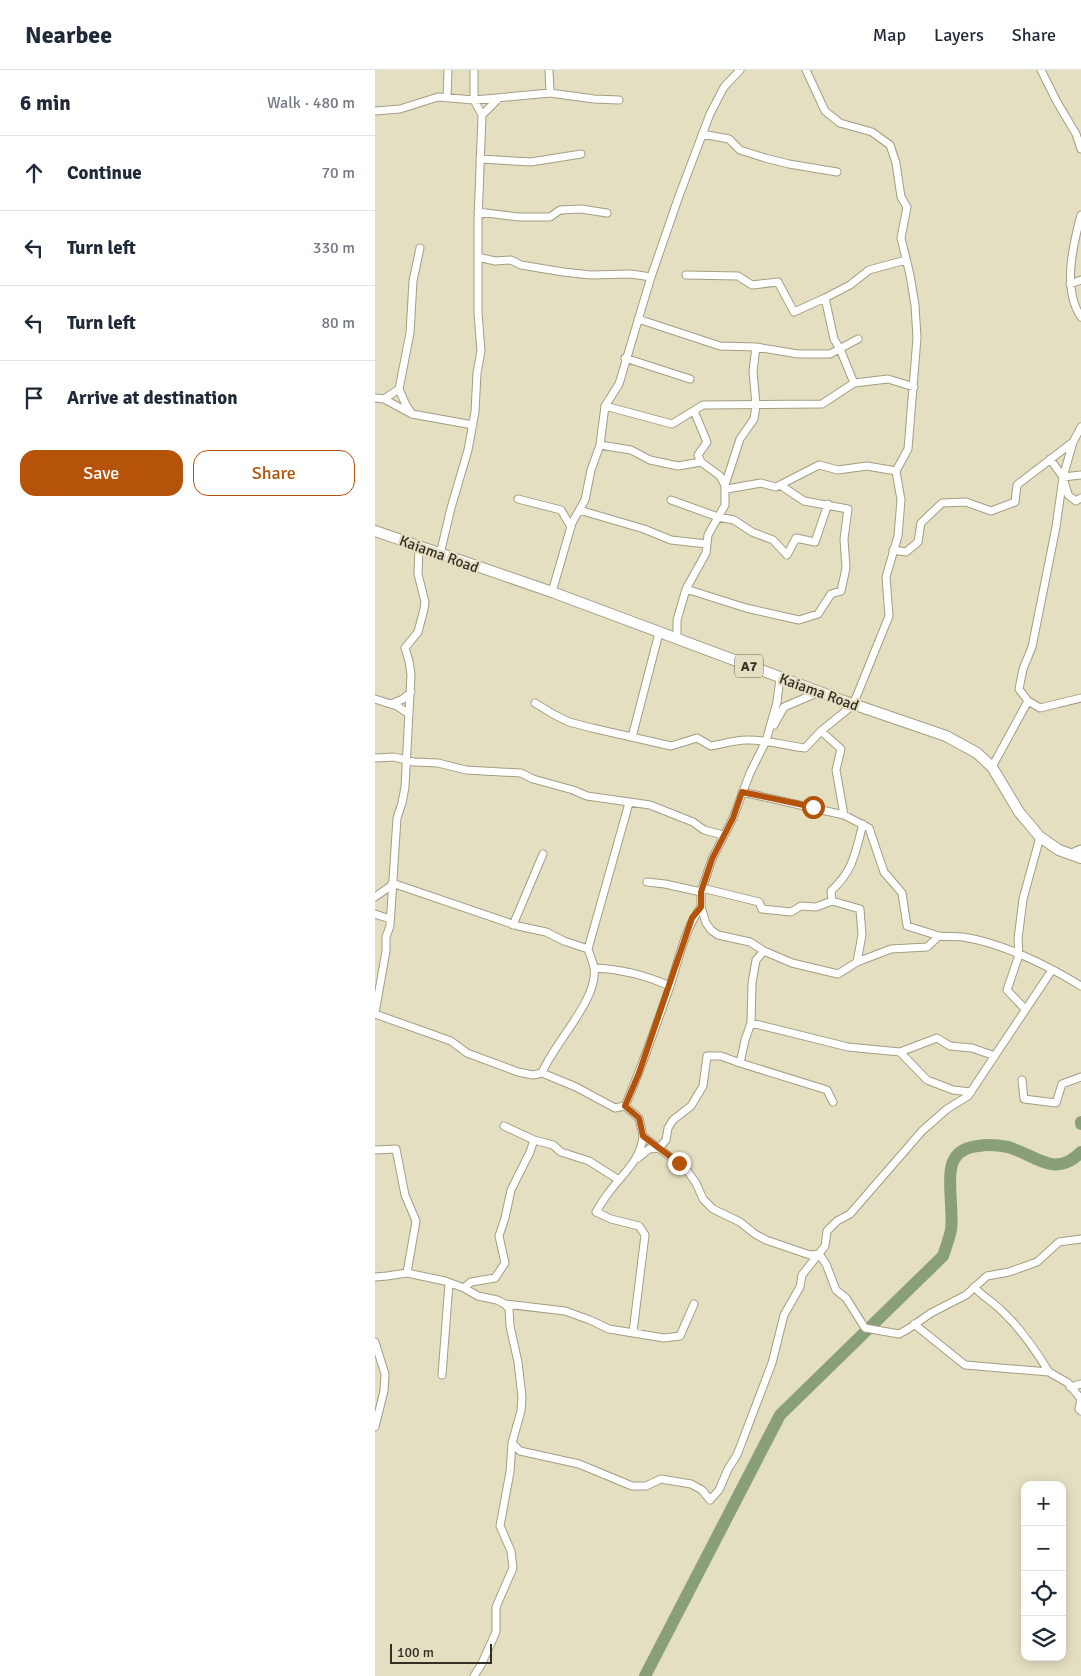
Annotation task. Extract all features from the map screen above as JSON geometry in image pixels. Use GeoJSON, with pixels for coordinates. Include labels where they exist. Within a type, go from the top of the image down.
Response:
{"type":"FeatureCollection","features":[{"type":"Feature","properties":{"kind":"highway","name":"Kaiama Road"},"geometry":{"type":"LineString","coordinates":[[375,532],[552,592],[853,705],[946,736],[977,753],[993,767],[1019,812],[1040,837],[1069,854],[1081,858]]}},
{"type":"Feature","properties":{"kind":"street"},"geometry":{"type":"LineString","coordinates":[[447,98],[448,70]]}},
{"type":"Feature","properties":{"kind":"street"},"geometry":{"type":"LineString","coordinates":[[440,554],[452,503],[463,472],[473,425],[477,373],[481,351],[478,212],[482,115],[474,100],[474,70]]}},
{"type":"Feature","properties":{"kind":"street"},"geometry":{"type":"LineString","coordinates":[[549,70],[550,94]]}},
{"type":"Feature","properties":{"kind":"street"},"geometry":{"type":"LineString","coordinates":[[552,592],[571,527],[585,500],[591,470],[600,445],[605,406],[619,384],[625,358],[651,277],[702,134],[724,87],[740,70]]}},
{"type":"Feature","properties":{"kind":"street"},"geometry":{"type":"LineString","coordinates":[[535,703],[569,722],[671,746],[697,738],[711,746],[745,740],[766,741],[805,748],[821,731],[853,705],[889,616],[886,577],[898,536],[901,500],[896,471],[908,449],[917,338],[915,306],[901,238],[907,207],[901,197],[896,163],[890,145],[872,132],[840,123],[825,111],[806,70]]}},
{"type":"Feature","properties":{"kind":"street"},"geometry":{"type":"LineString","coordinates":[[1041,70],[1076,134],[1081,149]]}},
{"type":"Feature","properties":{"kind":"street"},"geometry":{"type":"LineString","coordinates":[[375,111],[399,110],[427,100],[447,98],[474,100],[550,94],[619,100]]}},
{"type":"Feature","properties":{"kind":"street"},"geometry":{"type":"LineString","coordinates":[[482,115],[499,98]]}},
{"type":"Feature","properties":{"kind":"street"},"geometry":{"type":"LineString","coordinates":[[702,134],[729,139],[740,150],[765,158],[837,172]]}},
{"type":"Feature","properties":{"kind":"street"},"geometry":{"type":"LineString","coordinates":[[481,159],[531,162],[581,154]]}},
{"type":"Feature","properties":{"kind":"street"},"geometry":{"type":"LineString","coordinates":[[478,212],[528,218],[550,216],[561,210],[581,209],[607,213]]}},
{"type":"Feature","properties":{"kind":"street"},"geometry":{"type":"LineString","coordinates":[[1081,215],[1071,263],[1070,284],[1075,308],[1081,317]]}},
{"type":"Feature","properties":{"kind":"street"},"geometry":{"type":"LineString","coordinates":[[412,414],[399,389],[410,333],[413,281],[420,248]]}},
{"type":"Feature","properties":{"kind":"street"},"geometry":{"type":"LineString","coordinates":[[478,257],[495,261],[511,260],[521,265],[563,272],[598,275],[631,274],[651,277]]}},
{"type":"Feature","properties":{"kind":"street"},"geometry":{"type":"LineString","coordinates":[[686,275],[738,276],[752,285],[778,282],[794,312],[850,285],[869,270],[907,260]]}},
{"type":"Feature","properties":{"kind":"street"},"geometry":{"type":"LineString","coordinates":[[1070,284],[1081,280]]}},
{"type":"Feature","properties":{"kind":"street"},"geometry":{"type":"LineString","coordinates":[[825,298],[834,339],[854,383]]}},
{"type":"Feature","properties":{"kind":"street"},"geometry":{"type":"LineString","coordinates":[[638,319],[721,346],[757,347],[798,354],[830,354],[858,339]]}},
{"type":"Feature","properties":{"kind":"street"},"geometry":{"type":"LineString","coordinates":[[677,640],[677,620],[686,589],[706,553],[708,535],[725,505],[725,485],[740,439],[754,418],[756,405],[753,371],[757,347]]}},
{"type":"Feature","properties":{"kind":"street"},"geometry":{"type":"LineString","coordinates":[[625,358],[690,379]]}},
{"type":"Feature","properties":{"kind":"street"},"geometry":{"type":"LineString","coordinates":[[605,406],[672,424],[703,405],[822,404],[854,383],[888,379],[914,387]]}},
{"type":"Feature","properties":{"kind":"street"},"geometry":{"type":"LineString","coordinates":[[384,399],[399,389]]}},
{"type":"Feature","properties":{"kind":"street"},"geometry":{"type":"LineString","coordinates":[[375,398],[384,399],[412,414],[473,425]]}},
{"type":"Feature","properties":{"kind":"street"},"geometry":{"type":"LineString","coordinates":[[694,411],[707,442],[698,455],[701,462],[720,476],[727,488],[761,483],[776,487],[819,465],[837,470],[867,466],[896,471]]}},
{"type":"Feature","properties":{"kind":"street"},"geometry":{"type":"LineString","coordinates":[[1081,427],[1073,442],[1063,477],[1056,527],[1041,604],[1032,647],[1023,670],[1019,689],[1028,701],[1040,708],[1081,698]]}},
{"type":"Feature","properties":{"kind":"street"},"geometry":{"type":"LineString","coordinates":[[893,550],[906,552],[919,542],[921,522],[942,503],[966,502],[991,511],[1015,502],[1017,485],[1073,442]]}},
{"type":"Feature","properties":{"kind":"street"},"geometry":{"type":"LineString","coordinates":[[600,445],[631,450],[650,460],[679,466],[701,462]]}},
{"type":"Feature","properties":{"kind":"street"},"geometry":{"type":"LineString","coordinates":[[1050,459],[1063,477],[1068,496],[1076,501],[1081,498]]}},
{"type":"Feature","properties":{"kind":"street"},"geometry":{"type":"LineString","coordinates":[[1063,477],[1081,475]]}},
{"type":"Feature","properties":{"kind":"street"},"geometry":{"type":"LineString","coordinates":[[686,589],[746,608],[799,620],[818,614],[831,594],[841,591],[847,568],[844,539],[848,509],[804,501],[780,485]]}},
{"type":"Feature","properties":{"kind":"street"},"geometry":{"type":"LineString","coordinates":[[518,499],[561,510],[571,527]]}},
{"type":"Feature","properties":{"kind":"street"},"geometry":{"type":"LineString","coordinates":[[671,500],[719,517],[734,520],[752,532],[773,540],[787,555],[796,538],[815,542],[828,504]]}},
{"type":"Feature","properties":{"kind":"street"},"geometry":{"type":"LineString","coordinates":[[579,510],[644,529],[671,540],[707,544]]}},
{"type":"Feature","properties":{"kind":"street"},"geometry":{"type":"LineString","coordinates":[[419,547],[418,574],[425,602],[423,619],[418,632],[405,648],[411,667],[411,692],[404,794],[397,818],[389,919],[385,942],[386,951],[375,1013],[451,1041],[467,1053],[518,1072],[533,1075],[543,1073],[615,1108],[625,1106]]}},
{"type":"Feature","properties":{"kind":"street"},"geometry":{"type":"LineString","coordinates":[[633,737],[659,633]]}},
{"type":"Feature","properties":{"kind":"street"},"geometry":{"type":"LineString","coordinates":[[766,741],[777,702],[780,678]]}},
{"type":"Feature","properties":{"kind":"street"},"geometry":{"type":"LineString","coordinates":[[391,704],[403,699],[411,692]]}},
{"type":"Feature","properties":{"kind":"street"},"geometry":{"type":"LineString","coordinates":[[819,692],[784,707],[749,773],[733,818],[712,859],[702,890],[701,907],[706,923],[711,930],[718,934],[750,942],[764,951],[797,964],[838,974],[857,962],[891,949],[927,947],[939,936]]}},
{"type":"Feature","properties":{"kind":"street"},"geometry":{"type":"LineString","coordinates":[[375,700],[391,704],[409,714]]}},
{"type":"Feature","properties":{"kind":"street"},"geometry":{"type":"LineString","coordinates":[[993,767],[1028,701]]}},
{"type":"Feature","properties":{"kind":"street"},"geometry":{"type":"LineString","coordinates":[[821,731],[841,749],[836,770],[844,815]]}},
{"type":"Feature","properties":{"kind":"street"},"geometry":{"type":"LineString","coordinates":[[375,758],[394,757],[438,763],[466,770],[521,773],[533,779],[573,790],[587,796],[650,805],[693,822],[704,830],[723,835]]}},
{"type":"Feature","properties":{"kind":"street"},"geometry":{"type":"LineString","coordinates":[[742,792],[844,815],[869,828],[885,872],[902,893],[907,926],[939,936],[962,937],[1003,947],[1081,986]]}},
{"type":"Feature","properties":{"kind":"street"},"geometry":{"type":"LineString","coordinates":[[543,1073],[546,1063],[579,1014],[593,984],[594,968],[588,949],[629,803]]}},
{"type":"Feature","properties":{"kind":"street"},"geometry":{"type":"LineString","coordinates":[[832,901],[831,891],[842,881],[852,866],[863,824]]}},
{"type":"Feature","properties":{"kind":"street"},"geometry":{"type":"LineString","coordinates":[[1025,1009],[1007,990],[1019,955],[1018,939],[1023,898],[1040,837]]}},
{"type":"Feature","properties":{"kind":"street"},"geometry":{"type":"LineString","coordinates":[[1069,854],[1081,849]]}},
{"type":"Feature","properties":{"kind":"street"},"geometry":{"type":"LineString","coordinates":[[513,925],[543,854]]}},
{"type":"Feature","properties":{"kind":"street"},"geometry":{"type":"LineString","coordinates":[[647,882],[702,890],[759,902],[762,909],[791,912],[801,906],[816,908],[832,901],[860,909],[862,935],[857,962]]}},
{"type":"Feature","properties":{"kind":"street"},"geometry":{"type":"LineString","coordinates":[[375,897],[392,884]]}},
{"type":"Feature","properties":{"kind":"street"},"geometry":{"type":"LineString","coordinates":[[392,884],[513,925],[546,932],[564,941],[588,949]]}},
{"type":"Feature","properties":{"kind":"street"},"geometry":{"type":"LineString","coordinates":[[625,1106],[639,1073],[692,918],[701,907]]}},
{"type":"Feature","properties":{"kind":"street"},"geometry":{"type":"LineString","coordinates":[[375,914],[389,919]]}},
{"type":"Feature","properties":{"kind":"street"},"geometry":{"type":"LineString","coordinates":[[740,1063],[751,1023],[751,983],[756,960],[764,951]]}},
{"type":"Feature","properties":{"kind":"street"},"geometry":{"type":"LineString","coordinates":[[594,968],[615,969],[648,976],[670,986]]}},
{"type":"Feature","properties":{"kind":"street"},"geometry":{"type":"LineString","coordinates":[[512,1443],[520,1451],[579,1464],[632,1486],[646,1486],[661,1479],[691,1484],[702,1490],[710,1500],[719,1490],[741,1446],[771,1363],[785,1315],[800,1287],[802,1275],[825,1246],[827,1231],[837,1221],[850,1214],[922,1131],[947,1109],[968,1096],[1052,970]]}},
{"type":"Feature","properties":{"kind":"street"},"geometry":{"type":"LineString","coordinates":[[751,1023],[848,1047],[900,1052],[937,1038],[950,1046],[972,1048],[995,1056]]}},
{"type":"Feature","properties":{"kind":"street"},"geometry":{"type":"LineString","coordinates":[[900,1052],[927,1080],[953,1090],[971,1092]]}},
{"type":"Feature","properties":{"kind":"street"},"geometry":{"type":"LineString","coordinates":[[633,1332],[645,1235],[639,1226],[611,1219],[596,1212],[619,1180],[649,1149],[659,1148],[666,1140],[668,1128],[673,1120],[691,1106],[703,1086],[707,1056],[721,1056],[827,1090],[833,1102]]}},
{"type":"Feature","properties":{"kind":"street"},"geometry":{"type":"LineString","coordinates":[[1022,1080],[1024,1099],[1056,1103],[1063,1084],[1081,1078]]}},
{"type":"Feature","properties":{"kind":"street"},"geometry":{"type":"LineString","coordinates":[[625,1106],[639,1118],[643,1136],[637,1160]]}},
{"type":"Feature","properties":{"kind":"street"},"geometry":{"type":"LineString","coordinates":[[504,1126],[534,1140],[553,1146],[561,1152],[589,1161],[619,1180]]}},
{"type":"Feature","properties":{"kind":"street"},"geometry":{"type":"LineString","coordinates":[[643,1136],[689,1172],[703,1199],[713,1209],[740,1222],[766,1240],[810,1254],[819,1254]]}},
{"type":"Feature","properties":{"kind":"street"},"geometry":{"type":"LineString","coordinates":[[464,1288],[471,1282],[495,1278],[505,1263],[499,1236],[511,1190],[534,1140]]}},
{"type":"Feature","properties":{"kind":"street"},"geometry":{"type":"LineString","coordinates":[[375,1150],[397,1149],[405,1195],[417,1221],[407,1272]]}},
{"type":"Feature","properties":{"kind":"street"},"geometry":{"type":"LineString","coordinates":[[819,1254],[835,1290],[846,1298],[865,1328],[899,1334],[931,1313],[966,1294],[987,1276],[1009,1272],[1037,1262],[1059,1242],[1081,1239]]}},
{"type":"Feature","properties":{"kind":"street"},"geometry":{"type":"LineString","coordinates":[[375,1276],[407,1272],[449,1283],[464,1288],[478,1296],[497,1300],[505,1304],[565,1312],[589,1320],[609,1330],[664,1338],[680,1336],[694,1304]]}},
{"type":"Feature","properties":{"kind":"street"},"geometry":{"type":"LineString","coordinates":[[441,1375],[449,1283]]}},
{"type":"Feature","properties":{"kind":"street"},"geometry":{"type":"LineString","coordinates":[[974,1287],[983,1297],[1002,1310],[1015,1323],[1049,1372],[1071,1387],[1081,1399],[1079,1409],[1081,1411]]}},
{"type":"Feature","properties":{"kind":"street"},"geometry":{"type":"LineString","coordinates":[[474,1676],[496,1632],[496,1607],[513,1568],[511,1550],[500,1526],[510,1472],[512,1443],[519,1421],[522,1397],[509,1309],[505,1304]]}},
{"type":"Feature","properties":{"kind":"street"},"geometry":{"type":"LineString","coordinates":[[914,1324],[965,1365],[1049,1372]]}},
{"type":"Feature","properties":{"kind":"street"},"geometry":{"type":"LineString","coordinates":[[375,1342],[385,1374],[384,1391],[375,1427]]}},
{"type":"Feature","properties":{"kind":"street"},"geometry":{"type":"LineString","coordinates":[[1071,1387],[1081,1384]]}},
{"type":"Feature","properties":{"kind":"waterway"},"geometry":{"type":"LineString","coordinates":[[645,1676],[780,1415],[943,1256],[951,1230],[950,1182],[952,1164],[957,1155],[971,1147],[997,1145],[1008,1147],[1045,1163],[1063,1164],[1072,1160],[1081,1152]]}},
{"type":"Feature","properties":{"kind":"route"},"geometry":{"type":"LineString","coordinates":[[679,1163],[643,1136],[639,1118],[625,1106],[639,1073],[692,918],[701,907],[701,892],[712,859],[726,828],[733,818],[742,792],[813,807]]}}]}
